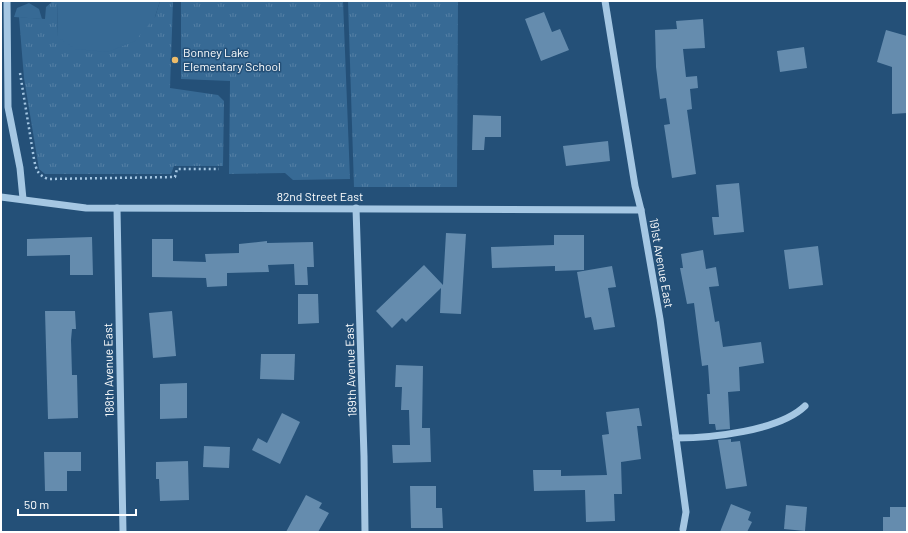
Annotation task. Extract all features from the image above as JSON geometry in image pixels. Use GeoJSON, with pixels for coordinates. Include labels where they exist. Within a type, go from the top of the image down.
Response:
{"type":"FeatureCollection","features":[{"type":"Feature","properties":{"kind":"street"},"geometry":{"type":"LineString","coordinates":[[7,1],[8,107],[20,168],[23,199]]}},
{"type":"Feature","properties":{"kind":"street","name":"191st Avenue East"},"geometry":{"type":"LineString","coordinates":[[606,1],[635,186],[641,210],[660,319],[686,512],[683,529]]}},
{"type":"Feature","properties":{"kind":"street","name":"82nd Street East"},"geometry":{"type":"LineString","coordinates":[[1,197],[86,208],[641,210]]}},
{"type":"Feature","properties":{"kind":"street","name":"188th Avenue East"},"geometry":{"type":"LineString","coordinates":[[117,208],[123,532]]}},
{"type":"Feature","properties":{"kind":"street","name":"189th Avenue East"},"geometry":{"type":"LineString","coordinates":[[356,208],[364,440],[365,532]]}},
{"type":"Feature","properties":{"kind":"street"},"geometry":{"type":"LineString","coordinates":[[676,438],[707,438],[777,422],[798,413],[805,406]]}},
{"type":"Feature","properties":{"kind":"path"},"geometry":{"type":"LineString","coordinates":[[20,65],[34,159],[36,170],[40,176],[48,179],[175,176],[177,169],[219,169]]}},
{"type":"Feature","properties":{"kind":"green space"},"geometry":{"type":"Polygon","coordinates":[[[53,1],[57,1],[58,37],[155,17],[160,1],[173,1],[170,88],[218,95],[224,101],[223,166],[174,166],[171,174],[45,174],[39,169],[24,78],[19,17],[45,19],[46,7],[53,1]]]}},
{"type":"Feature","properties":{"kind":"green space"},"geometry":{"type":"Polygon","coordinates":[[[57,1],[160,1],[155,17],[135,41],[108,52],[75,49],[58,37],[57,1]]]}},
{"type":"Feature","properties":{"kind":"green space"},"geometry":{"type":"Polygon","coordinates":[[[181,1],[343,1],[350,179],[293,180],[285,173],[229,174],[230,81],[181,79],[181,1]]]}},
{"type":"Feature","properties":{"kind":"green space"},"geometry":{"type":"Polygon","coordinates":[[[348,1],[458,1],[457,187],[354,187],[348,1]]]}},
{"type":"Feature","properties":{"kind":"green space"},"geometry":{"type":"Polygon","coordinates":[[[29,3],[39,9],[42,19],[14,17],[17,8],[29,3]]]}},
{"type":"Feature","properties":{"kind":"building"},"geometry":{"type":"Polygon","coordinates":[[[544,12],[552,32],[560,29],[569,50],[541,61],[525,19],[544,12]]]}},
{"type":"Feature","properties":{"kind":"building"},"geometry":{"type":"Polygon","coordinates":[[[703,19],[705,48],[683,49],[686,77],[697,76],[698,88],[690,89],[692,109],[687,110],[696,174],[672,178],[664,125],[670,124],[666,98],[660,99],[656,67],[655,30],[677,29],[676,21],[703,19]]]}},
{"type":"Feature","properties":{"kind":"building"},"geometry":{"type":"Polygon","coordinates":[[[886,30],[907,36],[907,113],[892,114],[892,67],[877,62],[886,30]]]}},
{"type":"Feature","properties":{"kind":"building"},"geometry":{"type":"Polygon","coordinates":[[[804,47],[807,68],[780,72],[777,51],[804,47]]]}},
{"type":"Feature","properties":{"kind":"building"},"geometry":{"type":"Polygon","coordinates":[[[473,115],[501,116],[501,137],[485,137],[484,150],[472,150],[473,115]]]}},
{"type":"Feature","properties":{"kind":"building"},"geometry":{"type":"Polygon","coordinates":[[[608,141],[610,161],[566,166],[563,146],[608,141]]]}},
{"type":"Feature","properties":{"kind":"building"},"geometry":{"type":"Polygon","coordinates":[[[739,183],[744,232],[714,235],[712,217],[719,217],[716,185],[739,183]]]}},
{"type":"Feature","properties":{"kind":"building"},"geometry":{"type":"Polygon","coordinates":[[[446,233],[466,234],[461,314],[440,313],[441,288],[406,322],[402,318],[392,328],[376,311],[424,265],[443,285],[446,233]]]}},
{"type":"Feature","properties":{"kind":"building"},"geometry":{"type":"Polygon","coordinates":[[[554,235],[584,235],[584,270],[555,271],[555,266],[492,268],[491,247],[554,245],[554,235]]]}},
{"type":"Feature","properties":{"kind":"building"},"geometry":{"type":"Polygon","coordinates":[[[92,237],[93,275],[70,275],[70,255],[27,256],[27,239],[92,237]]]}},
{"type":"Feature","properties":{"kind":"building"},"geometry":{"type":"Polygon","coordinates":[[[152,239],[173,239],[173,261],[206,262],[205,254],[239,253],[239,244],[267,241],[267,243],[313,242],[314,267],[307,267],[308,285],[295,285],[294,264],[268,265],[269,272],[227,273],[227,286],[207,287],[206,278],[152,277],[152,239]]]}},
{"type":"Feature","properties":{"kind":"building"},"geometry":{"type":"Polygon","coordinates":[[[818,246],[823,285],[789,289],[784,250],[818,246]]]}},
{"type":"Feature","properties":{"kind":"building"},"geometry":{"type":"Polygon","coordinates":[[[703,250],[706,269],[716,267],[719,286],[709,287],[715,322],[719,321],[723,347],[761,342],[764,363],[739,367],[740,391],[728,392],[730,429],[716,430],[715,424],[709,424],[707,394],[710,394],[708,365],[702,366],[694,303],[687,304],[680,268],[683,268],[681,254],[703,250]]]}},
{"type":"Feature","properties":{"kind":"building"},"geometry":{"type":"Polygon","coordinates":[[[612,266],[616,287],[608,288],[615,327],[594,330],[591,317],[585,318],[577,272],[612,266]]]}},
{"type":"Feature","properties":{"kind":"building"},"geometry":{"type":"Polygon","coordinates":[[[298,294],[318,294],[319,323],[298,324],[298,294]]]}},
{"type":"Feature","properties":{"kind":"building"},"geometry":{"type":"Polygon","coordinates":[[[45,311],[75,311],[76,329],[72,329],[71,340],[72,375],[77,375],[78,418],[48,419],[45,311]]]}},
{"type":"Feature","properties":{"kind":"building"},"geometry":{"type":"Polygon","coordinates":[[[172,311],[176,356],[153,358],[149,313],[172,311]]]}},
{"type":"Feature","properties":{"kind":"building"},"geometry":{"type":"Polygon","coordinates":[[[261,354],[295,354],[294,380],[260,379],[261,354]]]}},
{"type":"Feature","properties":{"kind":"building"},"geometry":{"type":"Polygon","coordinates":[[[396,365],[423,366],[422,428],[430,428],[431,462],[393,463],[392,445],[410,445],[409,410],[401,410],[402,387],[395,387],[396,365]]]}},
{"type":"Feature","properties":{"kind":"building"},"geometry":{"type":"Polygon","coordinates":[[[187,383],[187,418],[160,419],[160,384],[187,383]]]}},
{"type":"Feature","properties":{"kind":"building"},"geometry":{"type":"Polygon","coordinates":[[[639,408],[642,426],[637,426],[641,459],[621,462],[622,494],[614,494],[615,521],[586,522],[585,490],[534,491],[533,470],[561,470],[561,476],[607,475],[602,435],[609,434],[606,412],[639,408]]]}},
{"type":"Feature","properties":{"kind":"building"},"geometry":{"type":"Polygon","coordinates":[[[282,413],[300,422],[280,464],[252,450],[258,438],[267,443],[282,413]]]}},
{"type":"Feature","properties":{"kind":"building"},"geometry":{"type":"Polygon","coordinates":[[[731,439],[731,442],[740,441],[747,486],[726,489],[718,440],[731,439]]]}},
{"type":"Feature","properties":{"kind":"building"},"geometry":{"type":"Polygon","coordinates":[[[204,446],[230,447],[229,468],[203,467],[204,446]]]}},
{"type":"Feature","properties":{"kind":"building"},"geometry":{"type":"Polygon","coordinates":[[[44,452],[81,452],[81,471],[67,471],[67,491],[45,491],[44,452]]]}},
{"type":"Feature","properties":{"kind":"building"},"geometry":{"type":"Polygon","coordinates":[[[188,461],[189,500],[160,501],[159,479],[156,479],[156,462],[188,461]]]}},
{"type":"Feature","properties":{"kind":"building"},"geometry":{"type":"Polygon","coordinates":[[[410,486],[436,486],[436,508],[442,508],[443,528],[411,528],[410,486]]]}},
{"type":"Feature","properties":{"kind":"building"},"geometry":{"type":"Polygon","coordinates":[[[306,495],[322,503],[319,508],[329,513],[318,532],[286,532],[306,495]]]}},
{"type":"Feature","properties":{"kind":"building"},"geometry":{"type":"Polygon","coordinates":[[[731,504],[751,512],[748,520],[752,522],[747,532],[720,532],[731,504]]]}},
{"type":"Feature","properties":{"kind":"building"},"geometry":{"type":"Polygon","coordinates":[[[786,505],[807,507],[805,531],[784,529],[786,505]]]}},
{"type":"Feature","properties":{"kind":"building"},"geometry":{"type":"Polygon","coordinates":[[[890,507],[907,507],[907,532],[883,532],[883,517],[890,517],[890,507]]]}},
{"type":"Feature","properties":{"kind":"place","name":"Bonney Lake Elementary School"},"geometry":{"type":"Point","coordinates":[175,60]}}]}
